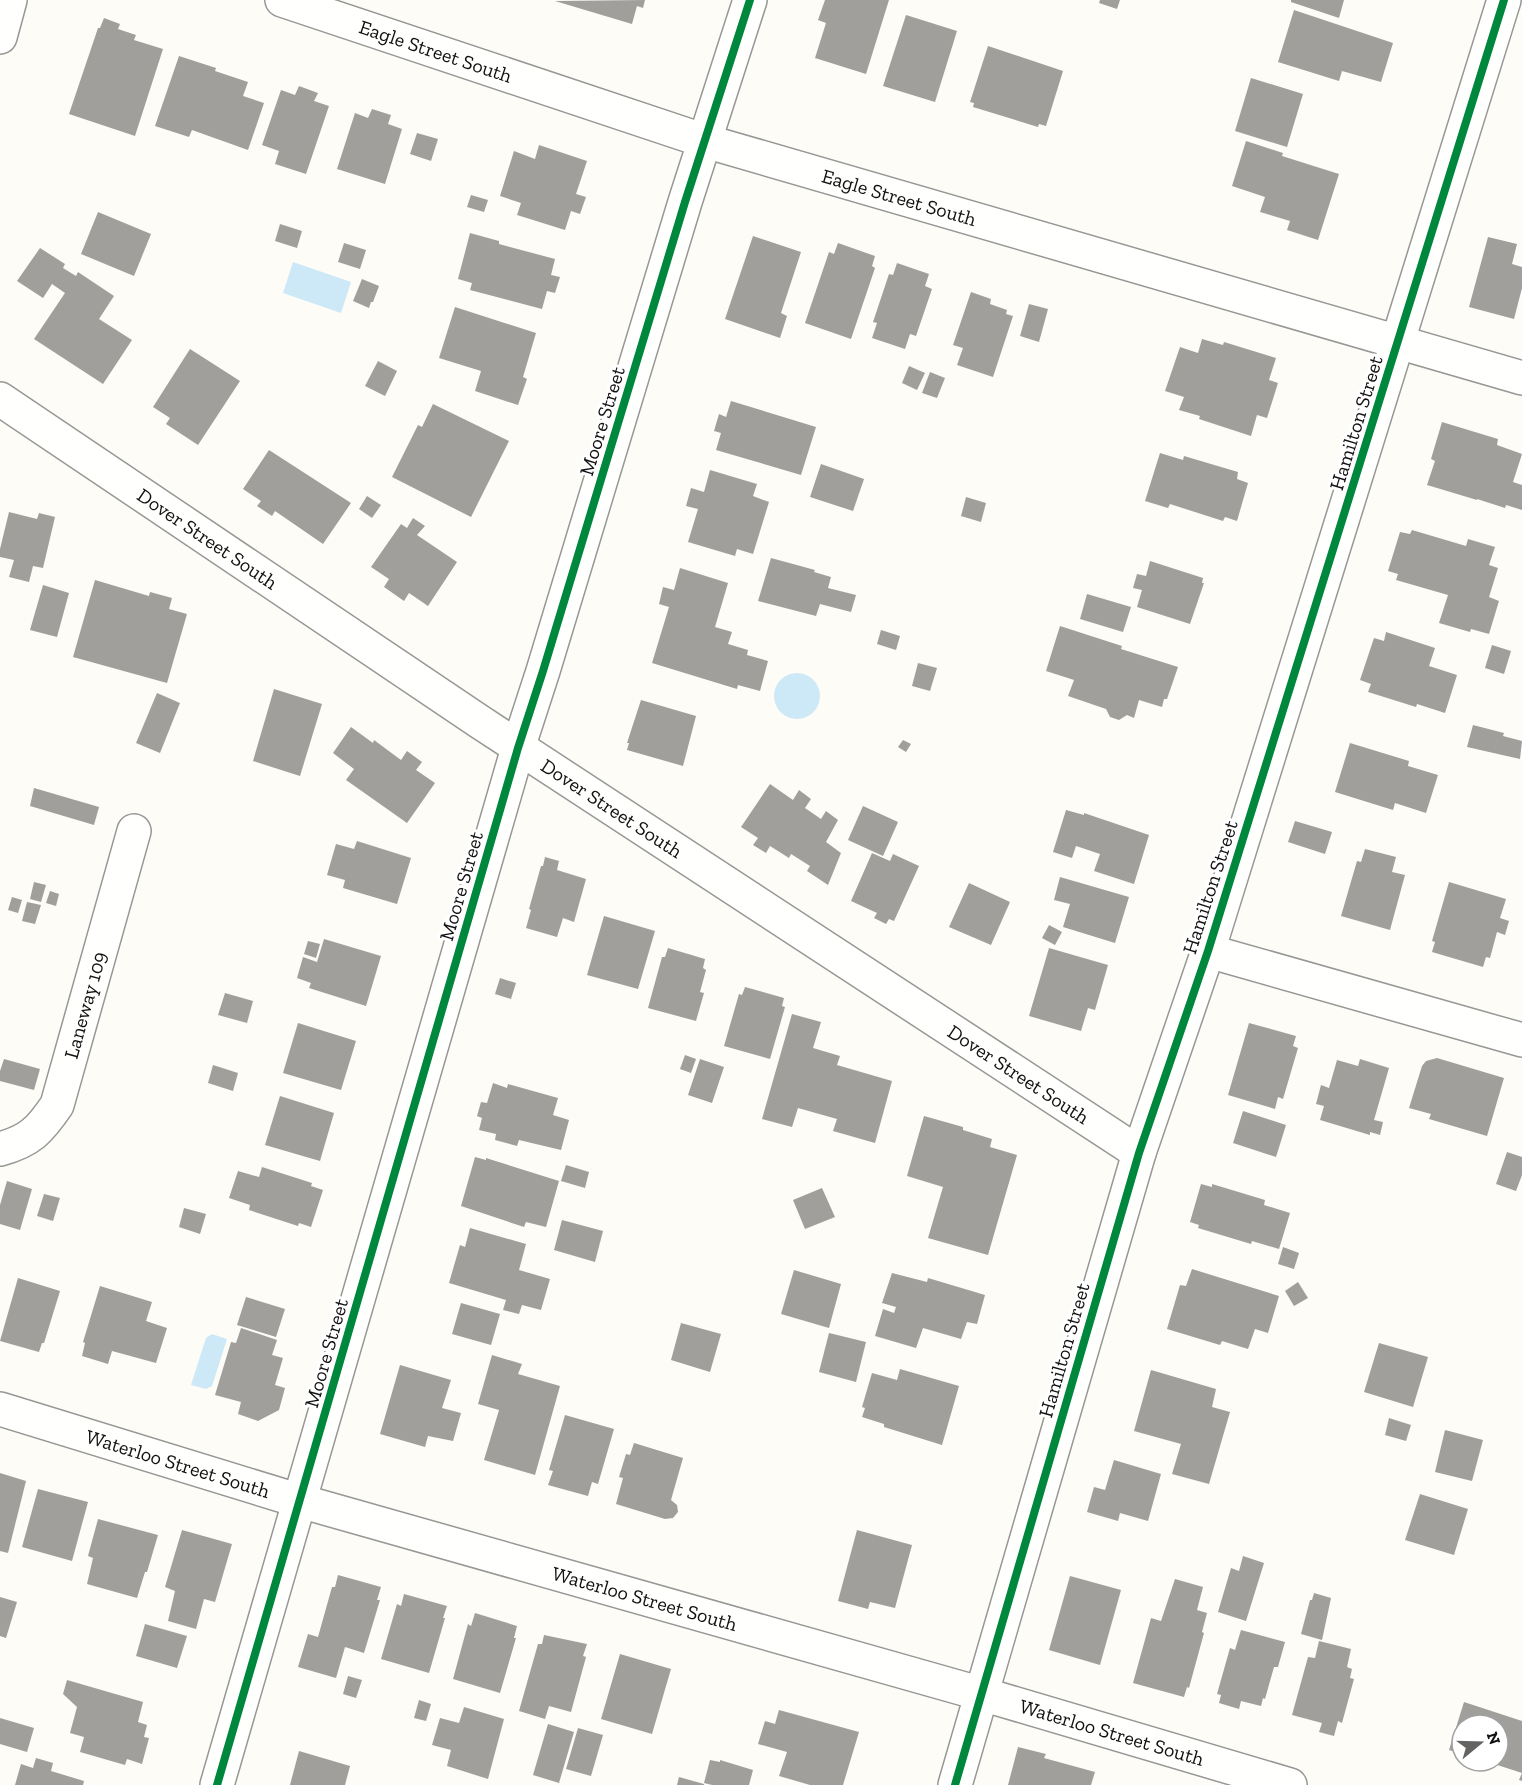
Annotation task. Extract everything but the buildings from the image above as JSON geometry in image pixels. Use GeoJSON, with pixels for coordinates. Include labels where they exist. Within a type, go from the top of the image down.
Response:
{"type":"FeatureCollection","features":[{"type":"Feature","properties":{"kind":"street"},"geometry":{"type":"LineString","coordinates":[[0,37],[10,0]]}},
{"type":"Feature","properties":{"kind":"street","name":"Eagle Street South"},"geometry":{"type":"LineString","coordinates":[[282,0],[705,141],[1522,378]]}},
{"type":"Feature","properties":{"kind":"street","name":"Moore Street"},"geometry":{"type":"LineString","coordinates":[[217,1785],[518,748],[750,0]]}},
{"type":"Feature","properties":{"kind":"street","name":"Hamilton Street"},"geometry":{"type":"LineString","coordinates":[[955,1785],[1138,1153],[1208,951],[1504,0]]}},
{"type":"Feature","properties":{"kind":"street","name":"Dover Street South"},"geometry":{"type":"LineString","coordinates":[[0,399],[518,748],[1138,1153]]}},
{"type":"Feature","properties":{"kind":"street","name":"Laneway 109"},"geometry":{"type":"LineString","coordinates":[[0,1149],[21,1143],[42,1128],[57,1105],[134,831]]}},
{"type":"Feature","properties":{"kind":"street"},"geometry":{"type":"LineString","coordinates":[[1208,951],[1522,1040]]}},
{"type":"Feature","properties":{"kind":"street","name":"Waterloo Street South"},"geometry":{"type":"LineString","coordinates":[[0,1409],[300,1501],[982,1694],[1290,1785]]}},
{"type":"Feature","properties":{"kind":"water"},"geometry":{"type":"Polygon","coordinates":[[[293,262],[351,282],[341,313],[283,293],[293,262]]]}},
{"type":"Feature","properties":{"kind":"water"},"geometry":{"type":"Polygon","coordinates":[[[797,673],[813,680],[820,696],[813,712],[797,719],[781,712],[774,696],[781,680],[797,673]]]}},
{"type":"Feature","properties":{"kind":"water"},"geometry":{"type":"Polygon","coordinates":[[[212,1334],[227,1339],[212,1386],[206,1389],[191,1385],[206,1338],[212,1334]]]}},
{"type":"Feature","properties":{"kind":"cycle path"},"geometry":{"type":"LineString","coordinates":[[217,1785],[518,748],[685,202],[750,0]]}},
{"type":"Feature","properties":{"kind":"cycle path"},"geometry":{"type":"LineString","coordinates":[[955,1785],[1139,1153],[1208,951],[1504,0]]}}]}
